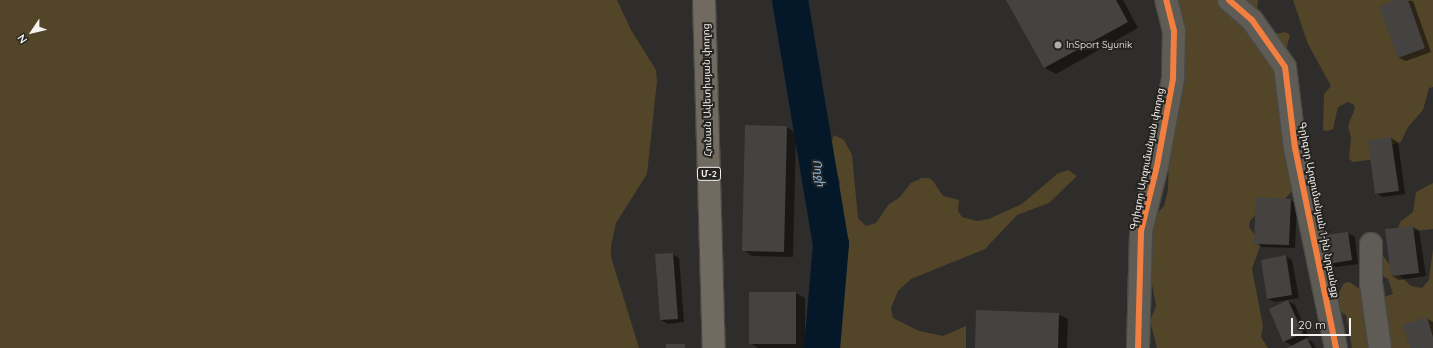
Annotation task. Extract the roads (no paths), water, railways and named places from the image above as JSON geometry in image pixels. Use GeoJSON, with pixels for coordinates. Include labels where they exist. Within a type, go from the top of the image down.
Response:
{"type":"FeatureCollection","features":[{"type":"Feature","properties":{"kind":"highway","name":"Հունան Ավետիսյան փողոց"},"geometry":{"type":"LineString","coordinates":[[704,0],[714,348]]}},
{"type":"Feature","properties":{"kind":"street","name":"Գրիգոր Արզումանյան փողոց"},"geometry":{"type":"LineString","coordinates":[[1138,348],[1141,231],[1157,166],[1173,79],[1174,31],[1166,0]]}},
{"type":"Feature","properties":{"kind":"street","name":"Գրիգոր Արզումանյան 1-ին նրբանցք"},"geometry":{"type":"LineString","coordinates":[[1229,0],[1252,20],[1285,67],[1295,148],[1336,348]]}},
{"type":"Feature","properties":{"kind":"street"},"geometry":{"type":"LineString","coordinates":[[1370,244],[1371,283],[1380,348]]}},
{"type":"Feature","properties":{"kind":"waterway","name":"Ողջի"},"geometry":{"type":"LineString","coordinates":[[790,0],[831,244],[822,348]]}},
{"type":"Feature","properties":{"kind":"place","name":"InSport Syunik"},"geometry":{"type":"Point","coordinates":[1058,45]}}]}
